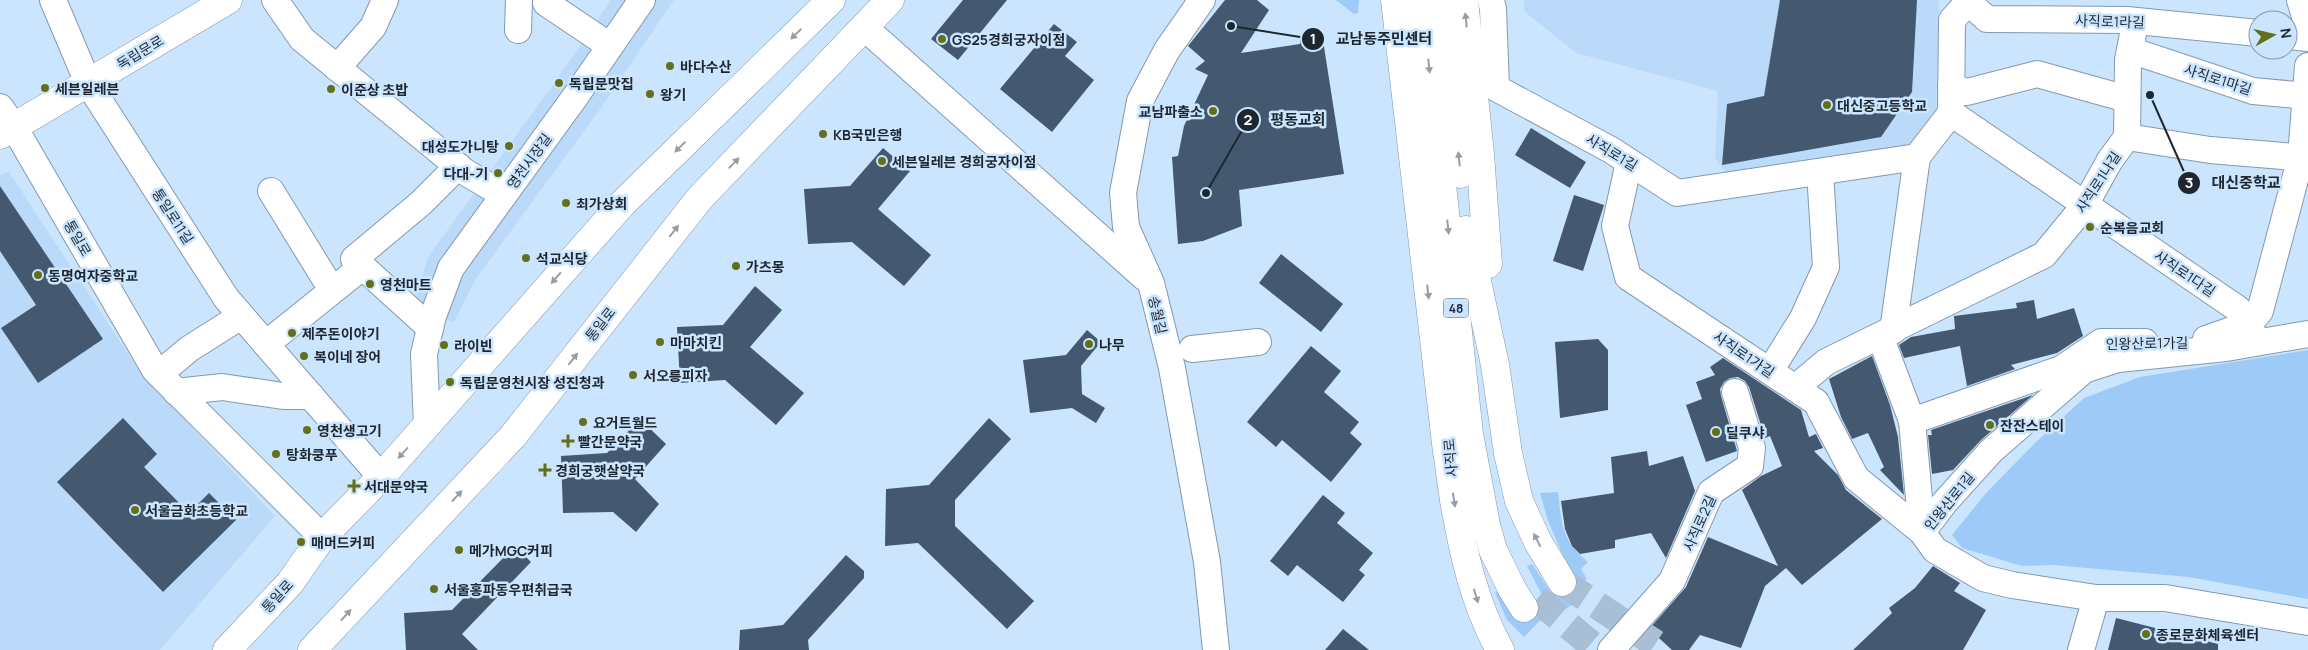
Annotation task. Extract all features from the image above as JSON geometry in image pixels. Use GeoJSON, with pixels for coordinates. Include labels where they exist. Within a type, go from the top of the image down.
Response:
{"type":"FeatureCollection","features":[{"type":"Feature","properties":{"kind":"main road","name":"독립문로"},"geometry":{"type":"LineString","coordinates":[[5,123],[88,83],[228,0]]}},
{"type":"Feature","properties":{"kind":"main road","name":"통일로"},"geometry":{"type":"LineString","coordinates":[[227,650],[290,582],[322,537],[381,477],[622,204],[831,0]]}},
{"type":"Feature","properties":{"kind":"main road"},"geometry":{"type":"LineString","coordinates":[[835,0],[866,28]]}},
{"type":"Feature","properties":{"kind":"main road","name":"통일로"},"geometry":{"type":"LineString","coordinates":[[312,650],[513,436],[700,198],[866,28],[890,0]]}},
{"type":"Feature","properties":{"kind":"main road"},"geometry":{"type":"LineString","coordinates":[[1395,0],[1447,452]]}},
{"type":"Feature","properties":{"kind":"main road","name":"사직로"},"geometry":{"type":"LineString","coordinates":[[1422,0],[1469,434],[1486,525],[1493,550],[1512,589],[1531,603],[1490,484],[1476,378],[1466,230],[1443,0]]}},
{"type":"Feature","properties":{"kind":"main road"},"geometry":{"type":"LineString","coordinates":[[1464,0],[1480,154],[1495,365]]}},
{"type":"Feature","properties":{"kind":"main road","name":"사직로"},"geometry":{"type":"LineString","coordinates":[[1466,230],[1495,365],[1508,453],[1519,501],[1538,542],[1562,582]]}},
{"type":"Feature","properties":{"kind":"main road","name":"사직로"},"geometry":{"type":"LineString","coordinates":[[1451,258],[1447,452],[1462,549],[1484,622],[1500,650]]}},
{"type":"Feature","properties":{"kind":"street","name":"통일로11길"},"geometry":{"type":"LineString","coordinates":[[53,0],[88,83],[226,298],[381,477]]}},
{"type":"Feature","properties":{"kind":"street"},"geometry":{"type":"LineString","coordinates":[[275,0],[302,39],[458,166],[504,196]]}},
{"type":"Feature","properties":{"kind":"street"},"geometry":{"type":"LineString","coordinates":[[338,68],[373,27],[385,0]]}},
{"type":"Feature","properties":{"kind":"street","name":"영천시장길"},"geometry":{"type":"LineString","coordinates":[[427,425],[424,354],[430,328],[451,268],[642,0]]}},
{"type":"Feature","properties":{"kind":"street","name":"송월길"},"geometry":{"type":"LineString","coordinates":[[1202,0],[1167,50],[1140,101],[1123,193],[1126,226],[1151,283],[1172,368],[1190,459],[1207,562],[1216,650]]}},
{"type":"Feature","properties":{"kind":"street","name":"사직로1길"},"geometry":{"type":"LineString","coordinates":[[1491,0],[1494,9],[1496,88],[1628,162],[1677,193],[1917,157]]}},
{"type":"Feature","properties":{"kind":"street"},"geometry":{"type":"LineString","coordinates":[[2300,0],[2308,27]]}},
{"type":"Feature","properties":{"kind":"street"},"geometry":{"type":"LineString","coordinates":[[518,30],[519,2],[546,1],[610,46]]}},
{"type":"Feature","properties":{"kind":"street"},"geometry":{"type":"LineString","coordinates":[[1922,532],[1912,421],[1886,334],[1917,157],[1951,113],[1952,20],[1969,1]]}},
{"type":"Feature","properties":{"kind":"street","name":"사직로1라길"},"geometry":{"type":"LineString","coordinates":[[1969,1],[1987,19],[2136,21],[2248,32]]}},
{"type":"Feature","properties":{"kind":"street"},"geometry":{"type":"LineString","coordinates":[[2128,137],[2127,99],[2130,50],[2136,21]]}},
{"type":"Feature","properties":{"kind":"street"},"geometry":{"type":"LineString","coordinates":[[866,28],[1151,283]]}},
{"type":"Feature","properties":{"kind":"street","name":"사직로1마길"},"geometry":{"type":"LineString","coordinates":[[2130,50],[2253,91],[2306,96]]}},
{"type":"Feature","properties":{"kind":"street"},"geometry":{"type":"LineString","coordinates":[[2253,333],[2305,158],[2308,66]]}},
{"type":"Feature","properties":{"kind":"street"},"geometry":{"type":"LineString","coordinates":[[1951,87],[1967,92],[2037,74],[2127,99]]}},
{"type":"Feature","properties":{"kind":"street","name":"사직로1다길"},"geometry":{"type":"LineString","coordinates":[[1951,113],[2238,309],[2253,333]]}},
{"type":"Feature","properties":{"kind":"street","name":"통일로"},"geometry":{"type":"LineString","coordinates":[[5,123],[168,383],[322,537]]}},
{"type":"Feature","properties":{"kind":"street","name":"사직로1나길"},"geometry":{"type":"LineString","coordinates":[[1795,388],[1826,362],[2044,255],[2086,205],[2110,160],[2128,137],[2210,150],[2305,158]]}},
{"type":"Feature","properties":{"kind":"street","name":"사직로1가길"},"geometry":{"type":"LineString","coordinates":[[1628,162],[1615,226],[1628,277],[1816,402],[1856,478],[1922,532]]}},
{"type":"Feature","properties":{"kind":"street"},"geometry":{"type":"LineString","coordinates":[[430,328],[354,259],[422,203],[458,166]]}},
{"type":"Feature","properties":{"kind":"street"},"geometry":{"type":"LineString","coordinates":[[1770,371],[1803,318],[1826,267],[1820,172]]}},
{"type":"Feature","properties":{"kind":"street"},"geometry":{"type":"LineString","coordinates":[[271,191],[332,290]]}},
{"type":"Feature","properties":{"kind":"street"},"geometry":{"type":"LineString","coordinates":[[266,344],[362,266]]}},
{"type":"Feature","properties":{"kind":"street"},"geometry":{"type":"LineString","coordinates":[[241,316],[189,349],[168,383],[222,387],[283,396],[312,396]]}},
{"type":"Feature","properties":{"kind":"street","name":"인왕산로1길"},"geometry":{"type":"LineString","coordinates":[[2308,334],[2253,333],[2226,348],[2118,359],[2084,370],[1991,451],[1945,502],[1922,532],[1936,550],[1982,578],[2012,586],[2096,598],[2165,598],[2308,622]]}},
{"type":"Feature","properties":{"kind":"street","name":"인왕산로1가길"},"geometry":{"type":"LineString","coordinates":[[1912,421],[2062,369],[2101,342],[2199,342],[2253,333]]}},
{"type":"Feature","properties":{"kind":"street"},"geometry":{"type":"LineString","coordinates":[[1192,349],[1258,342]]}},
{"type":"Feature","properties":{"kind":"street","name":"사직로2길"},"geometry":{"type":"LineString","coordinates":[[1611,650],[1672,581],[1711,492],[1750,466],[1752,448],[1735,392]]}},
{"type":"Feature","properties":{"kind":"street"},"geometry":{"type":"LineString","coordinates":[[2081,650],[2096,598]]}},
{"type":"Feature","properties":{"kind":"shaded area"},"geometry":{"type":"Polygon","coordinates":[[[611,0],[674,0],[598,112],[475,280],[454,322],[433,316],[414,306],[428,257],[555,82],[611,0]]]}},
{"type":"Feature","properties":{"kind":"shaded area"},"geometry":{"type":"Polygon","coordinates":[[[1336,0],[1359,0],[1358,13],[1354,14],[1336,0]]]}},
{"type":"Feature","properties":{"kind":"shaded area","name":"대신중고등학교"},"geometry":{"type":"Polygon","coordinates":[[[1524,0],[1939,0],[1936,119],[1899,156],[1733,183],[1715,158],[1718,91],[1576,53],[1524,11],[1524,0]]]}},
{"type":"Feature","properties":{"kind":"shaded area","name":"서울금화초등학교"},"geometry":{"type":"Polygon","coordinates":[[[9,172],[142,375],[275,516],[160,650],[0,650],[0,175],[9,172]]]}},
{"type":"Feature","properties":{"kind":"shaded area"},"geometry":{"type":"Polygon","coordinates":[[[2308,350],[2308,599],[2189,577],[2053,565],[2022,566],[1962,548],[1952,535],[1987,492],[2036,442],[2084,398],[2140,377],[2308,350]]]}},
{"type":"Feature","properties":{"kind":"shaded area"},"geometry":{"type":"Polygon","coordinates":[[[1558,492],[1564,531],[1572,546],[1588,562],[1581,569],[1587,579],[1567,595],[1573,604],[1561,612],[1554,606],[1524,637],[1507,620],[1495,593],[1500,590],[1516,615],[1543,597],[1527,566],[1532,564],[1550,591],[1572,577],[1547,518],[1540,493],[1558,492]]]}},
{"type":"Feature","properties":{"kind":"building"},"geometry":{"type":"Polygon","coordinates":[[[963,0],[1007,0],[958,60],[931,39],[963,0]]]}},
{"type":"Feature","properties":{"kind":"building"},"geometry":{"type":"Polygon","coordinates":[[[1225,0],[1257,0],[1269,10],[1241,53],[1300,44],[1300,37],[1322,34],[1344,174],[1239,190],[1242,226],[1203,241],[1178,244],[1172,157],[1178,156],[1184,126],[1208,75],[1195,69],[1205,61],[1188,46],[1225,0]]]}},
{"type":"Feature","properties":{"kind":"building","name":"대신중고등학교"},"geometry":{"type":"Polygon","coordinates":[[[1780,0],[1917,0],[1912,92],[1881,137],[1722,165],[1727,104],[1764,96],[1780,0]]]}},
{"type":"Feature","properties":{"kind":"building"},"geometry":{"type":"Polygon","coordinates":[[[1054,24],[1077,42],[1065,56],[1094,80],[1052,132],[1000,89],[1054,24]]]}},
{"type":"Feature","properties":{"kind":"building"},"geometry":{"type":"Polygon","coordinates":[[[1531,128],[1586,162],[1570,188],[1515,155],[1531,128]]]}},
{"type":"Feature","properties":{"kind":"building"},"geometry":{"type":"Polygon","coordinates":[[[883,148],[910,171],[878,209],[931,255],[904,286],[852,242],[808,244],[804,189],[850,186],[883,148]]]}},
{"type":"Feature","properties":{"kind":"building"},"geometry":{"type":"Polygon","coordinates":[[[0,186],[103,339],[38,383],[1,328],[36,305],[0,251],[0,186]]]}},
{"type":"Feature","properties":{"kind":"building"},"geometry":{"type":"Polygon","coordinates":[[[1574,195],[1604,205],[1583,271],[1553,261],[1574,195]]]}},
{"type":"Feature","properties":{"kind":"building"},"geometry":{"type":"Polygon","coordinates":[[[1281,254],[1343,304],[1321,332],[1259,283],[1281,254]]]}},
{"type":"Feature","properties":{"kind":"building"},"geometry":{"type":"Polygon","coordinates":[[[755,286],[782,310],[750,347],[804,393],[776,425],[725,380],[680,383],[677,327],[723,325],[755,286]]]}},
{"type":"Feature","properties":{"kind":"building"},"geometry":{"type":"Polygon","coordinates":[[[2034,300],[2037,319],[2074,308],[2083,336],[2057,353],[2011,365],[2015,369],[1967,386],[1960,346],[1904,358],[1899,345],[1911,337],[1955,329],[1954,316],[2017,308],[2016,303],[2034,300]]]}},
{"type":"Feature","properties":{"kind":"building"},"geometry":{"type":"Polygon","coordinates":[[[1087,330],[1101,342],[1081,366],[1082,394],[1105,408],[1096,423],[1072,408],[1030,413],[1023,360],[1066,355],[1087,330]]]}},
{"type":"Feature","properties":{"kind":"building"},"geometry":{"type":"Polygon","coordinates":[[[1598,339],[1608,350],[1608,410],[1560,418],[1555,342],[1598,339]]]}},
{"type":"Feature","properties":{"kind":"building"},"geometry":{"type":"Polygon","coordinates":[[[1311,346],[1341,371],[1324,392],[1359,422],[1350,433],[1362,444],[1331,482],[1282,440],[1276,447],[1247,422],[1311,346]]]}},
{"type":"Feature","properties":{"kind":"building"},"geometry":{"type":"Polygon","coordinates":[[[1872,356],[1890,405],[1898,437],[1904,495],[1880,470],[1884,467],[1868,433],[1852,439],[1841,417],[1829,379],[1872,356]]]}},
{"type":"Feature","properties":{"kind":"building"},"geometry":{"type":"Polygon","coordinates":[[[1723,358],[1801,410],[1809,437],[1816,434],[1823,448],[1814,451],[1838,475],[1846,490],[1882,519],[1802,585],[1786,568],[1765,586],[1741,648],[1700,635],[1689,650],[1672,650],[1649,629],[1686,587],[1708,537],[1778,566],[1742,490],[1761,476],[1782,466],[1770,436],[1765,438],[1749,387],[1745,381],[1738,377],[1730,378],[1724,382],[1720,389],[1721,396],[1737,451],[1706,462],[1686,405],[1702,399],[1696,382],[1715,375],[1710,367],[1723,358]]]}},
{"type":"Feature","properties":{"kind":"building"},"geometry":{"type":"Polygon","coordinates":[[[2033,395],[1981,440],[1953,470],[1932,474],[1928,435],[1932,435],[1931,430],[2033,395]]]}},
{"type":"Feature","properties":{"kind":"building"},"geometry":{"type":"Polygon","coordinates":[[[123,418],[157,454],[144,467],[189,513],[209,493],[236,520],[163,592],[57,482],[123,418]]]}},
{"type":"Feature","properties":{"kind":"building"},"geometry":{"type":"Polygon","coordinates":[[[989,418],[1011,439],[955,500],[955,526],[1034,601],[1007,629],[918,543],[885,546],[886,489],[929,485],[989,418]]]}},
{"type":"Feature","properties":{"kind":"building"},"geometry":{"type":"Polygon","coordinates":[[[640,419],[666,444],[635,479],[659,504],[636,532],[613,512],[563,513],[561,456],[607,453],[640,419]]]}},
{"type":"Feature","properties":{"kind":"building"},"geometry":{"type":"Polygon","coordinates":[[[1647,451],[1649,466],[1683,456],[1695,491],[1666,558],[1651,533],[1615,540],[1615,548],[1580,554],[1572,546],[1565,529],[1561,501],[1614,493],[1611,457],[1647,451]]]}},
{"type":"Feature","properties":{"kind":"building"},"geometry":{"type":"Polygon","coordinates":[[[1323,495],[1345,513],[1337,523],[1373,553],[1359,570],[1365,575],[1343,602],[1297,565],[1288,576],[1270,561],[1323,495]]]}},
{"type":"Feature","properties":{"kind":"building"},"geometry":{"type":"Polygon","coordinates":[[[515,546],[531,562],[462,634],[478,650],[406,650],[404,613],[452,610],[515,546]]]}},
{"type":"Feature","properties":{"kind":"building"},"geometry":{"type":"Polygon","coordinates":[[[846,555],[864,571],[864,578],[808,640],[809,650],[739,650],[740,630],[783,625],[846,555]]]}},
{"type":"Feature","properties":{"kind":"building"},"geometry":{"type":"Polygon","coordinates":[[[1933,566],[1960,583],[1954,591],[1986,610],[1963,650],[1853,650],[1892,613],[1889,608],[1915,588],[1933,566]]]}},
{"type":"Feature","properties":{"kind":"building","name":"종로문화체육센터"},"geometry":{"type":"Polygon","coordinates":[[[2116,618],[2218,644],[2218,650],[2108,650],[2116,618]]]}},
{"type":"Feature","properties":{"kind":"building"},"geometry":{"type":"Polygon","coordinates":[[[1343,629],[1369,650],[1325,650],[1343,629]]]}},
{"type":"Feature","properties":{"kind":"tunnel"},"geometry":{"type":"LineString","coordinates":[[1562,582],[1665,650]]}},
{"type":"Feature","properties":{"kind":"tunnel"},"geometry":{"type":"LineString","coordinates":[[1537,599],[1598,650]]}},
{"type":"Feature","properties":{"kind":"place","name":"교남동주민센터"},"geometry":{"type":"Point","coordinates":[1231,26]}},
{"type":"Feature","properties":{"kind":"place","name":"GS25경희궁자이점"},"geometry":{"type":"Point","coordinates":[942,39]}},
{"type":"Feature","properties":{"kind":"place","name":"바다수산"},"geometry":{"type":"Point","coordinates":[670,66]}},
{"type":"Feature","properties":{"kind":"place","name":"독립문맛집"},"geometry":{"type":"Point","coordinates":[559,83]}},
{"type":"Feature","properties":{"kind":"place","name":"세븐일레븐"},"geometry":{"type":"Point","coordinates":[45,88]}},
{"type":"Feature","properties":{"kind":"place","name":"이준상 초밥"},"geometry":{"type":"Point","coordinates":[331,89]}},
{"type":"Feature","properties":{"kind":"place","name":"왕기"},"geometry":{"type":"Point","coordinates":[650,94]}},
{"type":"Feature","properties":{"kind":"place","name":"대신중학교"},"geometry":{"type":"Point","coordinates":[2150,95]}},
{"type":"Feature","properties":{"kind":"place","name":"대신중고등학교"},"geometry":{"type":"Point","coordinates":[1827,105]}},
{"type":"Feature","properties":{"kind":"place","name":"교남파출소"},"geometry":{"type":"Point","coordinates":[1213,111]}},
{"type":"Feature","properties":{"kind":"place","name":"KB국민은행"},"geometry":{"type":"Point","coordinates":[823,134]}},
{"type":"Feature","properties":{"kind":"place","name":"대성도가니탕"},"geometry":{"type":"Point","coordinates":[509,146]}},
{"type":"Feature","properties":{"kind":"place","name":"세븐일레븐 경희궁자이점"},"geometry":{"type":"Point","coordinates":[882,161]}},
{"type":"Feature","properties":{"kind":"place","name":"다대-기"},"geometry":{"type":"Point","coordinates":[498,173]}},
{"type":"Feature","properties":{"kind":"place","name":"평동교회"},"geometry":{"type":"Point","coordinates":[1206,193]}},
{"type":"Feature","properties":{"kind":"place","name":"최가상회"},"geometry":{"type":"Point","coordinates":[566,203]}},
{"type":"Feature","properties":{"kind":"place","name":"순복음교회"},"geometry":{"type":"Point","coordinates":[2090,227]}},
{"type":"Feature","properties":{"kind":"place","name":"석교식당"},"geometry":{"type":"Point","coordinates":[526,258]}},
{"type":"Feature","properties":{"kind":"place","name":"가츠몽"},"geometry":{"type":"Point","coordinates":[736,266]}},
{"type":"Feature","properties":{"kind":"place","name":"동명여자중학교"},"geometry":{"type":"Point","coordinates":[38,275]}},
{"type":"Feature","properties":{"kind":"place","name":"영천마트"},"geometry":{"type":"Point","coordinates":[370,284]}},
{"type":"Feature","properties":{"kind":"place","name":"제주돈이야기"},"geometry":{"type":"Point","coordinates":[292,333]}},
{"type":"Feature","properties":{"kind":"place","name":"마마치킨"},"geometry":{"type":"Point","coordinates":[660,342]}},
{"type":"Feature","properties":{"kind":"place","name":"나무"},"geometry":{"type":"Point","coordinates":[1089,344]}},
{"type":"Feature","properties":{"kind":"place","name":"라이빈"},"geometry":{"type":"Point","coordinates":[444,345]}},
{"type":"Feature","properties":{"kind":"place","name":"복이네 장어"},"geometry":{"type":"Point","coordinates":[304,356]}},
{"type":"Feature","properties":{"kind":"place","name":"서오릉피자"},"geometry":{"type":"Point","coordinates":[633,375]}},
{"type":"Feature","properties":{"kind":"place","name":"독립문영천시장 성진청과"},"geometry":{"type":"Point","coordinates":[450,382]}},
{"type":"Feature","properties":{"kind":"place","name":"요거트월드"},"geometry":{"type":"Point","coordinates":[583,422]}},
{"type":"Feature","properties":{"kind":"place","name":"잔잔스테이"},"geometry":{"type":"Point","coordinates":[1990,425]}},
{"type":"Feature","properties":{"kind":"place","name":"영천생고기"},"geometry":{"type":"Point","coordinates":[307,430]}},
{"type":"Feature","properties":{"kind":"place","name":"딜쿠샤"},"geometry":{"type":"Point","coordinates":[1716,432]}},
{"type":"Feature","properties":{"kind":"place","name":"빨간문약국"},"geometry":{"type":"Point","coordinates":[568,441]}},
{"type":"Feature","properties":{"kind":"place","name":"탕화쿵푸"},"geometry":{"type":"Point","coordinates":[276,454]}},
{"type":"Feature","properties":{"kind":"place","name":"경희궁햇살약국"},"geometry":{"type":"Point","coordinates":[545,470]}},
{"type":"Feature","properties":{"kind":"place","name":"서대문약국"},"geometry":{"type":"Point","coordinates":[354,486]}},
{"type":"Feature","properties":{"kind":"place","name":"서울금화초등학교"},"geometry":{"type":"Point","coordinates":[135,510]}},
{"type":"Feature","properties":{"kind":"place","name":"매머드커피"},"geometry":{"type":"Point","coordinates":[301,542]}},
{"type":"Feature","properties":{"kind":"place","name":"메가MGC커피"},"geometry":{"type":"Point","coordinates":[459,550]}},
{"type":"Feature","properties":{"kind":"place","name":"서울홍파동우편취급국"},"geometry":{"type":"Point","coordinates":[434,589]}},
{"type":"Feature","properties":{"kind":"place","name":"종로문화체육센터"},"geometry":{"type":"Point","coordinates":[2146,634]}}]}
